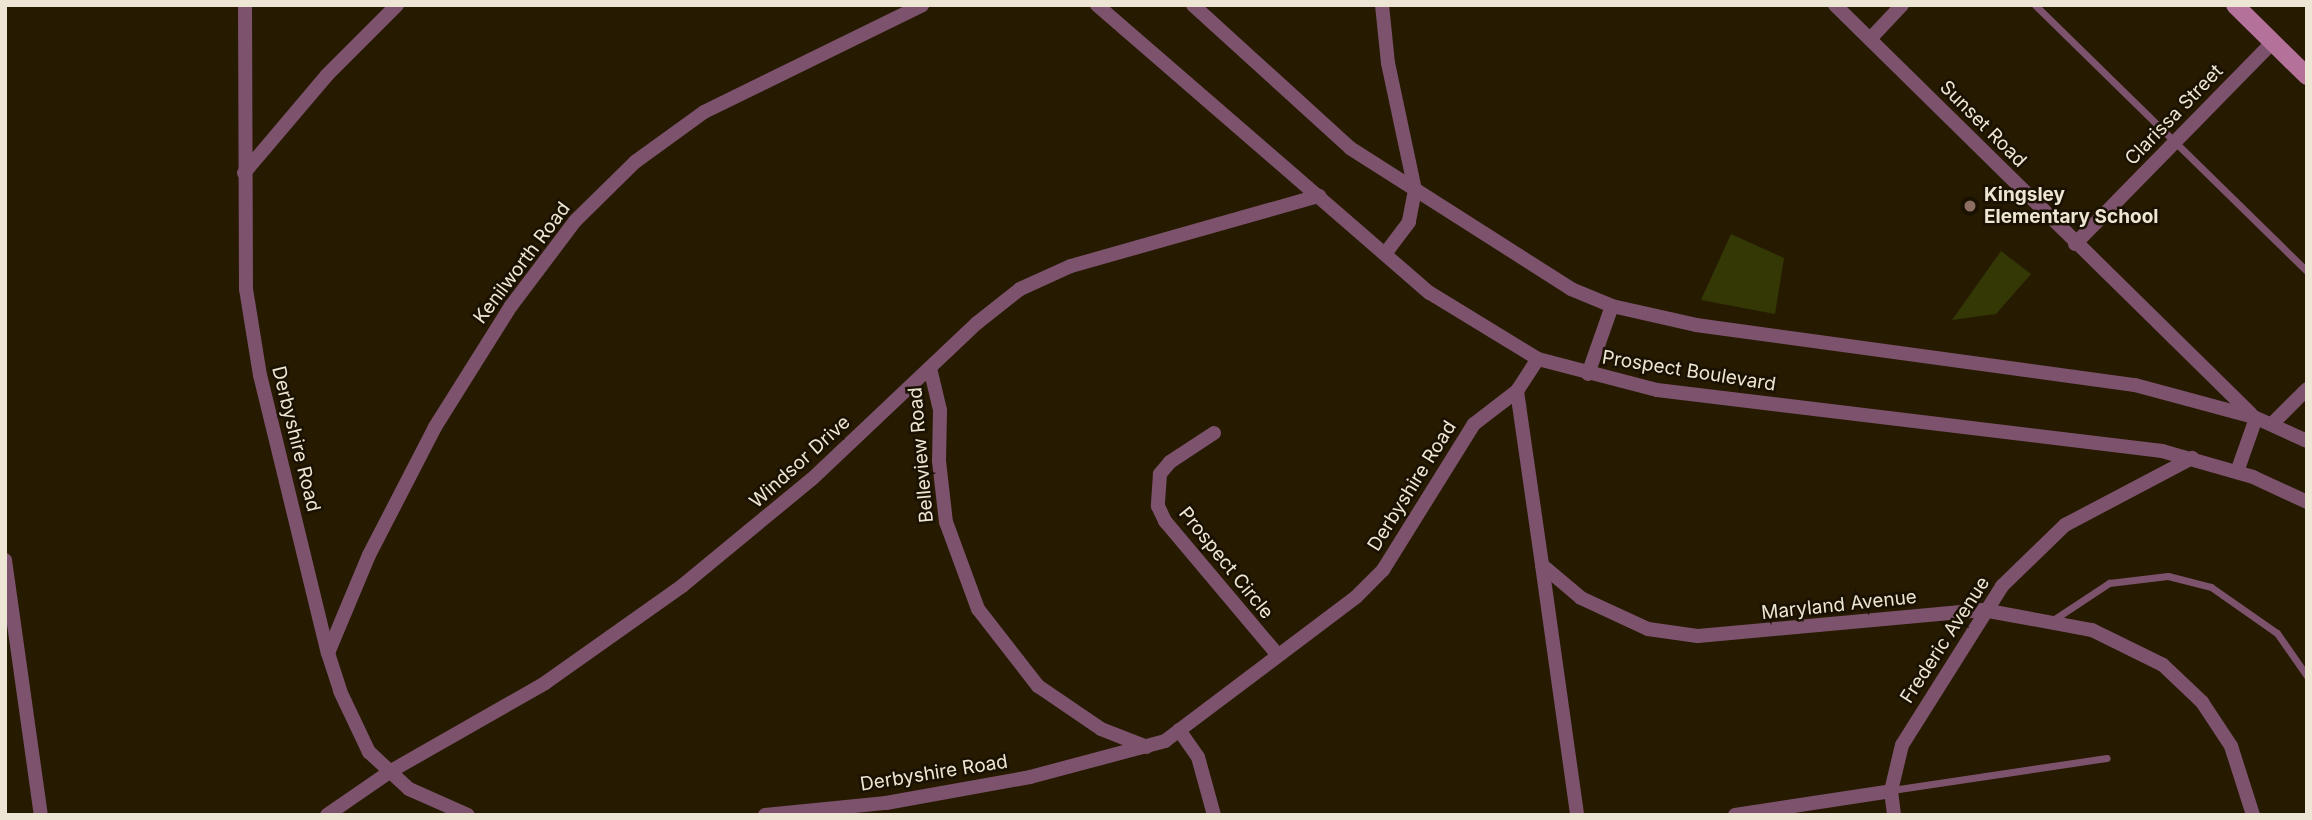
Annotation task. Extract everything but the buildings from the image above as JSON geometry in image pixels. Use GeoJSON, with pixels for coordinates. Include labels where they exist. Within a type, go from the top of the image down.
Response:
{"type":"FeatureCollection","features":[{"type":"Feature","properties":{"kind":"main road"},"geometry":{"type":"LineString","coordinates":[[2237,6],[2307,76]]}},
{"type":"Feature","properties":{"kind":"street","name":"Derbyshire Road"},"geometry":{"type":"LineString","coordinates":[[245,5],[243,245],[251,332],[328,653],[340,691],[369,752],[409,789],[468,815]]}},
{"type":"Feature","properties":{"kind":"street"},"geometry":{"type":"LineString","coordinates":[[244,173],[327,75],[397,5]]}},
{"type":"Feature","properties":{"kind":"street","name":"Kenilworth Road"},"geometry":{"type":"LineString","coordinates":[[328,653],[369,555],[435,427],[511,306],[575,221],[635,162],[704,112],[922,5]]}},
{"type":"Feature","properties":{"kind":"street","name":"Prospect Boulevard"},"geometry":{"type":"LineString","coordinates":[[1097,5],[1430,293],[1538,359],[1588,374],[1685,394],[2115,443],[2192,458],[2237,472],[2307,502]]}},
{"type":"Feature","properties":{"kind":"street"},"geometry":{"type":"LineString","coordinates":[[1193,5],[1350,148],[1571,289],[1612,306],[1696,324],[2136,385],[2255,417],[2307,441]]}},
{"type":"Feature","properties":{"kind":"street"},"geometry":{"type":"LineString","coordinates":[[1381,5],[1388,63],[1415,190],[1409,222],[1385,254]]}},
{"type":"Feature","properties":{"kind":"street","name":"Sunset Road"},"geometry":{"type":"LineString","coordinates":[[1835,5],[2075,244],[2255,417]]}},
{"type":"Feature","properties":{"kind":"street"},"geometry":{"type":"LineString","coordinates":[[1870,39],[1902,5]]}},
{"type":"Feature","properties":{"kind":"street","name":"Clarissa Street"},"geometry":{"type":"LineString","coordinates":[[2075,244],[2272,43]]}},
{"type":"Feature","properties":{"kind":"street","name":"Windsor Drive"},"geometry":{"type":"LineString","coordinates":[[327,815],[391,771],[545,682],[682,586],[812,479],[998,305],[1045,277],[1319,196]]}},
{"type":"Feature","properties":{"kind":"street"},"geometry":{"type":"LineString","coordinates":[[1588,374],[1612,306]]}},
{"type":"Feature","properties":{"kind":"street","name":"Derbyshire Road"},"geometry":{"type":"LineString","coordinates":[[1179,730],[1356,597],[1383,570],[1474,424],[1517,391],[1538,359]]}},
{"type":"Feature","properties":{"kind":"street","name":"Belleview Road"},"geometry":{"type":"LineString","coordinates":[[930,368],[940,410],[939,461],[946,522],[978,609],[1038,686],[1101,729],[1147,747]]}},
{"type":"Feature","properties":{"kind":"street"},"geometry":{"type":"LineString","coordinates":[[2272,424],[2307,389]]}},
{"type":"Feature","properties":{"kind":"street"},"geometry":{"type":"LineString","coordinates":[[1517,391],[1577,815]]}},
{"type":"Feature","properties":{"kind":"street"},"geometry":{"type":"LineString","coordinates":[[2237,472],[2255,417]]}},
{"type":"Feature","properties":{"kind":"street","name":"Prospect Circle"},"geometry":{"type":"LineString","coordinates":[[1214,433],[1170,462],[1160,474],[1158,506],[1165,522],[1278,655]]}},
{"type":"Feature","properties":{"kind":"street","name":"Frederic Avenue"},"geometry":{"type":"LineString","coordinates":[[1894,815],[1891,790],[1907,736],[1983,610],[2021,564],[2065,525],[2192,458]]}},
{"type":"Feature","properties":{"kind":"street"},"geometry":{"type":"LineString","coordinates":[[5,560],[41,815]]}},
{"type":"Feature","properties":{"kind":"street","name":"Maryland Avenue"},"geometry":{"type":"LineString","coordinates":[[1542,565],[1581,598],[1605,612],[1671,633],[1727,635],[1983,610],[2050,622],[2117,639],[2183,682],[2218,723],[2250,796],[2253,815]]}},
{"type":"Feature","properties":{"kind":"street"},"geometry":{"type":"LineString","coordinates":[[1147,747],[1179,730],[1202,766],[1214,815]]}},
{"type":"Feature","properties":{"kind":"street","name":"Derbyshire Road"},"geometry":{"type":"LineString","coordinates":[[765,815],[925,796],[1030,777],[1147,747]]}},
{"type":"Feature","properties":{"kind":"street"},"geometry":{"type":"LineString","coordinates":[[1735,815],[1891,790]]}},
{"type":"Feature","properties":{"kind":"lane"},"geometry":{"type":"LineString","coordinates":[[2035,5],[2307,271]]}},
{"type":"Feature","properties":{"kind":"lane"},"geometry":{"type":"LineString","coordinates":[[2050,622],[2109,583],[2168,576],[2211,587],[2277,632],[2307,676]]}},
{"type":"Feature","properties":{"kind":"lane"},"geometry":{"type":"LineString","coordinates":[[1891,790],[2107,758]]}},
{"type":"Feature","properties":{"kind":"green space"},"geometry":{"type":"Polygon","coordinates":[[[1731,234],[1784,258],[1775,314],[1701,300],[1731,234]]]}},
{"type":"Feature","properties":{"kind":"green space"},"geometry":{"type":"Polygon","coordinates":[[[2001,251],[2031,274],[1996,314],[1952,320],[2001,251]]]}},
{"type":"Feature","properties":{"kind":"place","name":"Kingsley Elementary School"},"geometry":{"type":"Point","coordinates":[1970,206]}}]}
